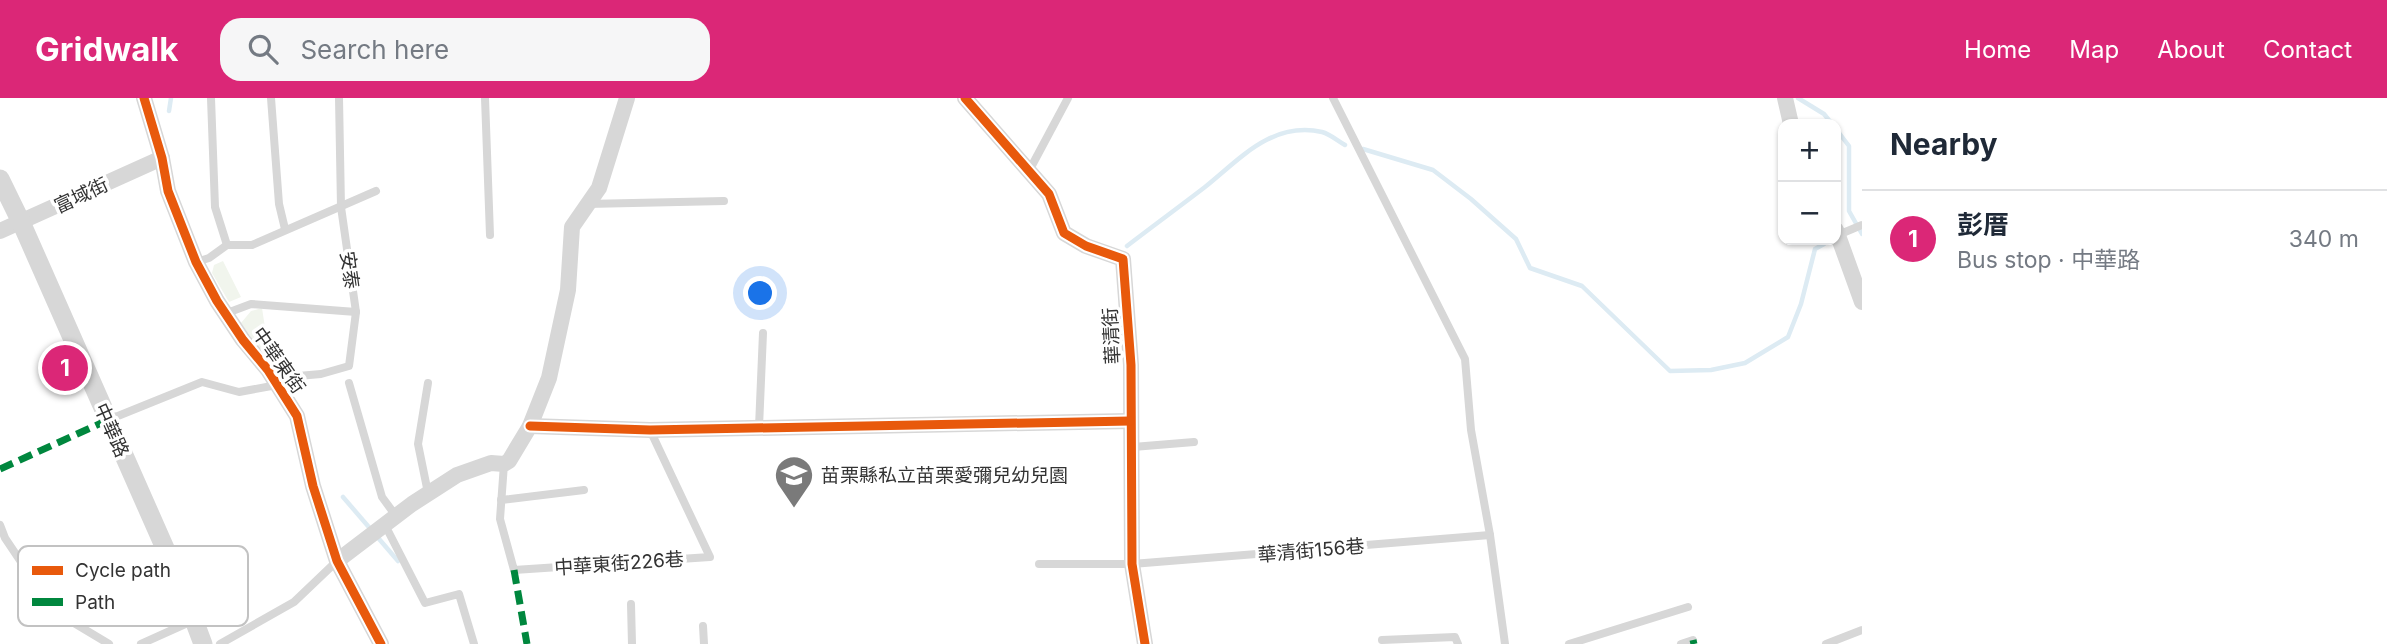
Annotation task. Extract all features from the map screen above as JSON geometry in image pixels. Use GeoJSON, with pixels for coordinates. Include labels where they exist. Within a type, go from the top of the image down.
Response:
{"type":"FeatureCollection","features":[{"type":"Feature","properties":{"kind":"street","name":"中華東街"},"geometry":{"type":"LineString","coordinates":[[144,98],[162,158],[168,191],[196,262],[217,301],[297,416],[313,486],[337,561],[381,644]]}},
{"type":"Feature","properties":{"kind":"street"},"geometry":{"type":"LineString","coordinates":[[337,561],[428,493],[457,475],[491,463],[504,464],[509,461],[530,426],[549,378],[568,290],[572,227],[599,188],[627,98]]}},
{"type":"Feature","properties":{"kind":"street","name":"華清街"},"geometry":{"type":"LineString","coordinates":[[965,98],[1049,194],[1063,233],[1087,246],[1123,259],[1130,328],[1132,564],[1145,644]]}},
{"type":"Feature","properties":{"kind":"street"},"geometry":{"type":"LineString","coordinates":[[1786,98],[1790,119]]}},
{"type":"Feature","properties":{"kind":"street","name":"富域街"},"geometry":{"type":"LineString","coordinates":[[0,231],[162,158]]}},
{"type":"Feature","properties":{"kind":"street","name":"中華路"},"geometry":{"type":"LineString","coordinates":[[0,178],[164,546]]}},
{"type":"Feature","properties":{"kind":"street"},"geometry":{"type":"LineString","coordinates":[[1842,232],[1862,302]]}},
{"type":"Feature","properties":{"kind":"street"},"geometry":{"type":"LineString","coordinates":[[530,426],[650,430],[1130,421]]}},
{"type":"Feature","properties":{"kind":"street","name":"中華路"},"geometry":{"type":"LineString","coordinates":[[196,626],[204,644]]}},
{"type":"Feature","properties":{"kind":"lane"},"geometry":{"type":"LineString","coordinates":[[211,98],[215,206],[227,245]]}},
{"type":"Feature","properties":{"kind":"lane"},"geometry":{"type":"LineString","coordinates":[[271,98],[279,204],[285,229]]}},
{"type":"Feature","properties":{"kind":"lane","name":"安泰"},"geometry":{"type":"LineString","coordinates":[[227,313],[251,303],[356,312],[341,207],[339,98]]}},
{"type":"Feature","properties":{"kind":"lane"},"geometry":{"type":"LineString","coordinates":[[485,98],[490,236]]}},
{"type":"Feature","properties":{"kind":"lane"},"geometry":{"type":"LineString","coordinates":[[1029,171],[1068,98]]}},
{"type":"Feature","properties":{"kind":"lane"},"geometry":{"type":"LineString","coordinates":[[1334,98],[1465,359],[1471,430],[1490,535],[1505,644]]}},
{"type":"Feature","properties":{"kind":"lane"},"geometry":{"type":"LineString","coordinates":[[196,262],[209,258],[227,245],[252,245],[376,191]]}},
{"type":"Feature","properties":{"kind":"lane"},"geometry":{"type":"LineString","coordinates":[[587,204],[724,201]]}},
{"type":"Feature","properties":{"kind":"lane"},"geometry":{"type":"LineString","coordinates":[[1842,232],[1862,225]]}},
{"type":"Feature","properties":{"kind":"lane"},"geometry":{"type":"LineString","coordinates":[[108,420],[202,383],[239,392],[349,366],[356,312]]}},
{"type":"Feature","properties":{"kind":"lane"},"geometry":{"type":"LineString","coordinates":[[759,427],[763,333]]}},
{"type":"Feature","properties":{"kind":"lane"},"geometry":{"type":"LineString","coordinates":[[349,383],[387,523],[425,603],[459,594],[474,644]]}},
{"type":"Feature","properties":{"kind":"lane"},"geometry":{"type":"LineString","coordinates":[[428,383],[418,444],[428,493]]}},
{"type":"Feature","properties":{"kind":"lane","name":"中華東街226巷"},"geometry":{"type":"LineString","coordinates":[[501,500],[500,519],[514,569],[710,556],[650,430]]}},
{"type":"Feature","properties":{"kind":"lane"},"geometry":{"type":"LineString","coordinates":[[1133,447],[1194,442]]}},
{"type":"Feature","properties":{"kind":"lane"},"geometry":{"type":"LineString","coordinates":[[504,464],[501,500],[584,490]]}},
{"type":"Feature","properties":{"kind":"lane"},"geometry":{"type":"LineString","coordinates":[[0,525],[18,557]]}},
{"type":"Feature","properties":{"kind":"lane","name":"華清街156巷"},"geometry":{"type":"LineString","coordinates":[[1039,564],[1132,564],[1490,535]]}},
{"type":"Feature","properties":{"kind":"lane"},"geometry":{"type":"LineString","coordinates":[[220,644],[294,602],[337,561]]}},
{"type":"Feature","properties":{"kind":"lane"},"geometry":{"type":"LineString","coordinates":[[631,604],[632,644]]}},
{"type":"Feature","properties":{"kind":"lane"},"geometry":{"type":"LineString","coordinates":[[1569,644],[1602,639],[1688,607]]}},
{"type":"Feature","properties":{"kind":"lane"},"geometry":{"type":"LineString","coordinates":[[79,626],[109,644]]}},
{"type":"Feature","properties":{"kind":"lane"},"geometry":{"type":"LineString","coordinates":[[141,644],[181,626]]}},
{"type":"Feature","properties":{"kind":"lane"},"geometry":{"type":"LineString","coordinates":[[703,626],[704,644]]}},
{"type":"Feature","properties":{"kind":"lane"},"geometry":{"type":"LineString","coordinates":[[1826,644],[1862,630]]}},
{"type":"Feature","properties":{"kind":"lane"},"geometry":{"type":"LineString","coordinates":[[1382,640],[1455,637],[1458,644]]}},
{"type":"Feature","properties":{"kind":"lane"},"geometry":{"type":"LineString","coordinates":[[1681,644],[1693,640]]}},
{"type":"Feature","properties":{"kind":"shaded area"},"geometry":{"type":"Polygon","coordinates":[[[223,261],[241,297],[229,302],[212,273],[214,265],[223,261]]]}},
{"type":"Feature","properties":{"kind":"shaded area"},"geometry":{"type":"Polygon","coordinates":[[[262,308],[266,334],[287,367],[276,373],[241,323],[251,311],[262,308]]]}},
{"type":"Feature","properties":{"kind":"waterway"},"geometry":{"type":"LineString","coordinates":[[169,111],[171,98]]}},
{"type":"Feature","properties":{"kind":"waterway"},"geometry":{"type":"LineString","coordinates":[[1798,98],[1828,119]]}},
{"type":"Feature","properties":{"kind":"waterway"},"geometry":{"type":"LineString","coordinates":[[1127,246],[1244,154],[1272,137],[1304,130],[1325,133],[1345,145]]}},
{"type":"Feature","properties":{"kind":"waterway"},"geometry":{"type":"LineString","coordinates":[[1841,136],[1849,146],[1849,211],[1862,234]]}},
{"type":"Feature","properties":{"kind":"waterway"},"geometry":{"type":"LineString","coordinates":[[1363,149],[1433,170],[1516,239],[1530,268],[1582,286],[1670,371],[1711,370],[1745,363],[1788,337],[1801,304],[1815,249],[1822,245]]}},
{"type":"Feature","properties":{"kind":"waterway"},"geometry":{"type":"LineString","coordinates":[[343,497],[398,561]]}},
{"type":"Feature","properties":{"kind":"marked path"},"geometry":{"type":"LineString","coordinates":[[0,469],[108,420]]}},
{"type":"Feature","properties":{"kind":"marked path"},"geometry":{"type":"LineString","coordinates":[[514,570],[527,644]]}},
{"type":"Feature","properties":{"kind":"marked path"},"geometry":{"type":"LineString","coordinates":[[1693,640],[1694,644]]}},
{"type":"Feature","properties":{"kind":"cycle path"},"geometry":{"type":"LineString","coordinates":[[144,98],[162,158],[168,191],[196,262],[217,301],[243,340],[268,370],[297,416],[313,486],[337,561],[381,644]]}},
{"type":"Feature","properties":{"kind":"cycle path"},"geometry":{"type":"LineString","coordinates":[[965,98],[1049,194],[1064,233],[1086,246],[1123,259],[1131,365],[1132,564],[1145,644]]}},
{"type":"Feature","properties":{"kind":"cycle path"},"geometry":{"type":"LineString","coordinates":[[530,426],[650,430],[1130,421]]}},
{"type":"Feature","properties":{"kind":"place","name":"彭厝"},"geometry":{"type":"Point","coordinates":[65,368]}},
{"type":"Feature","properties":{"kind":"place","name":"苗栗縣私立苗栗愛彌兒幼兒園"},"geometry":{"type":"Point","coordinates":[794,509]}}]}
